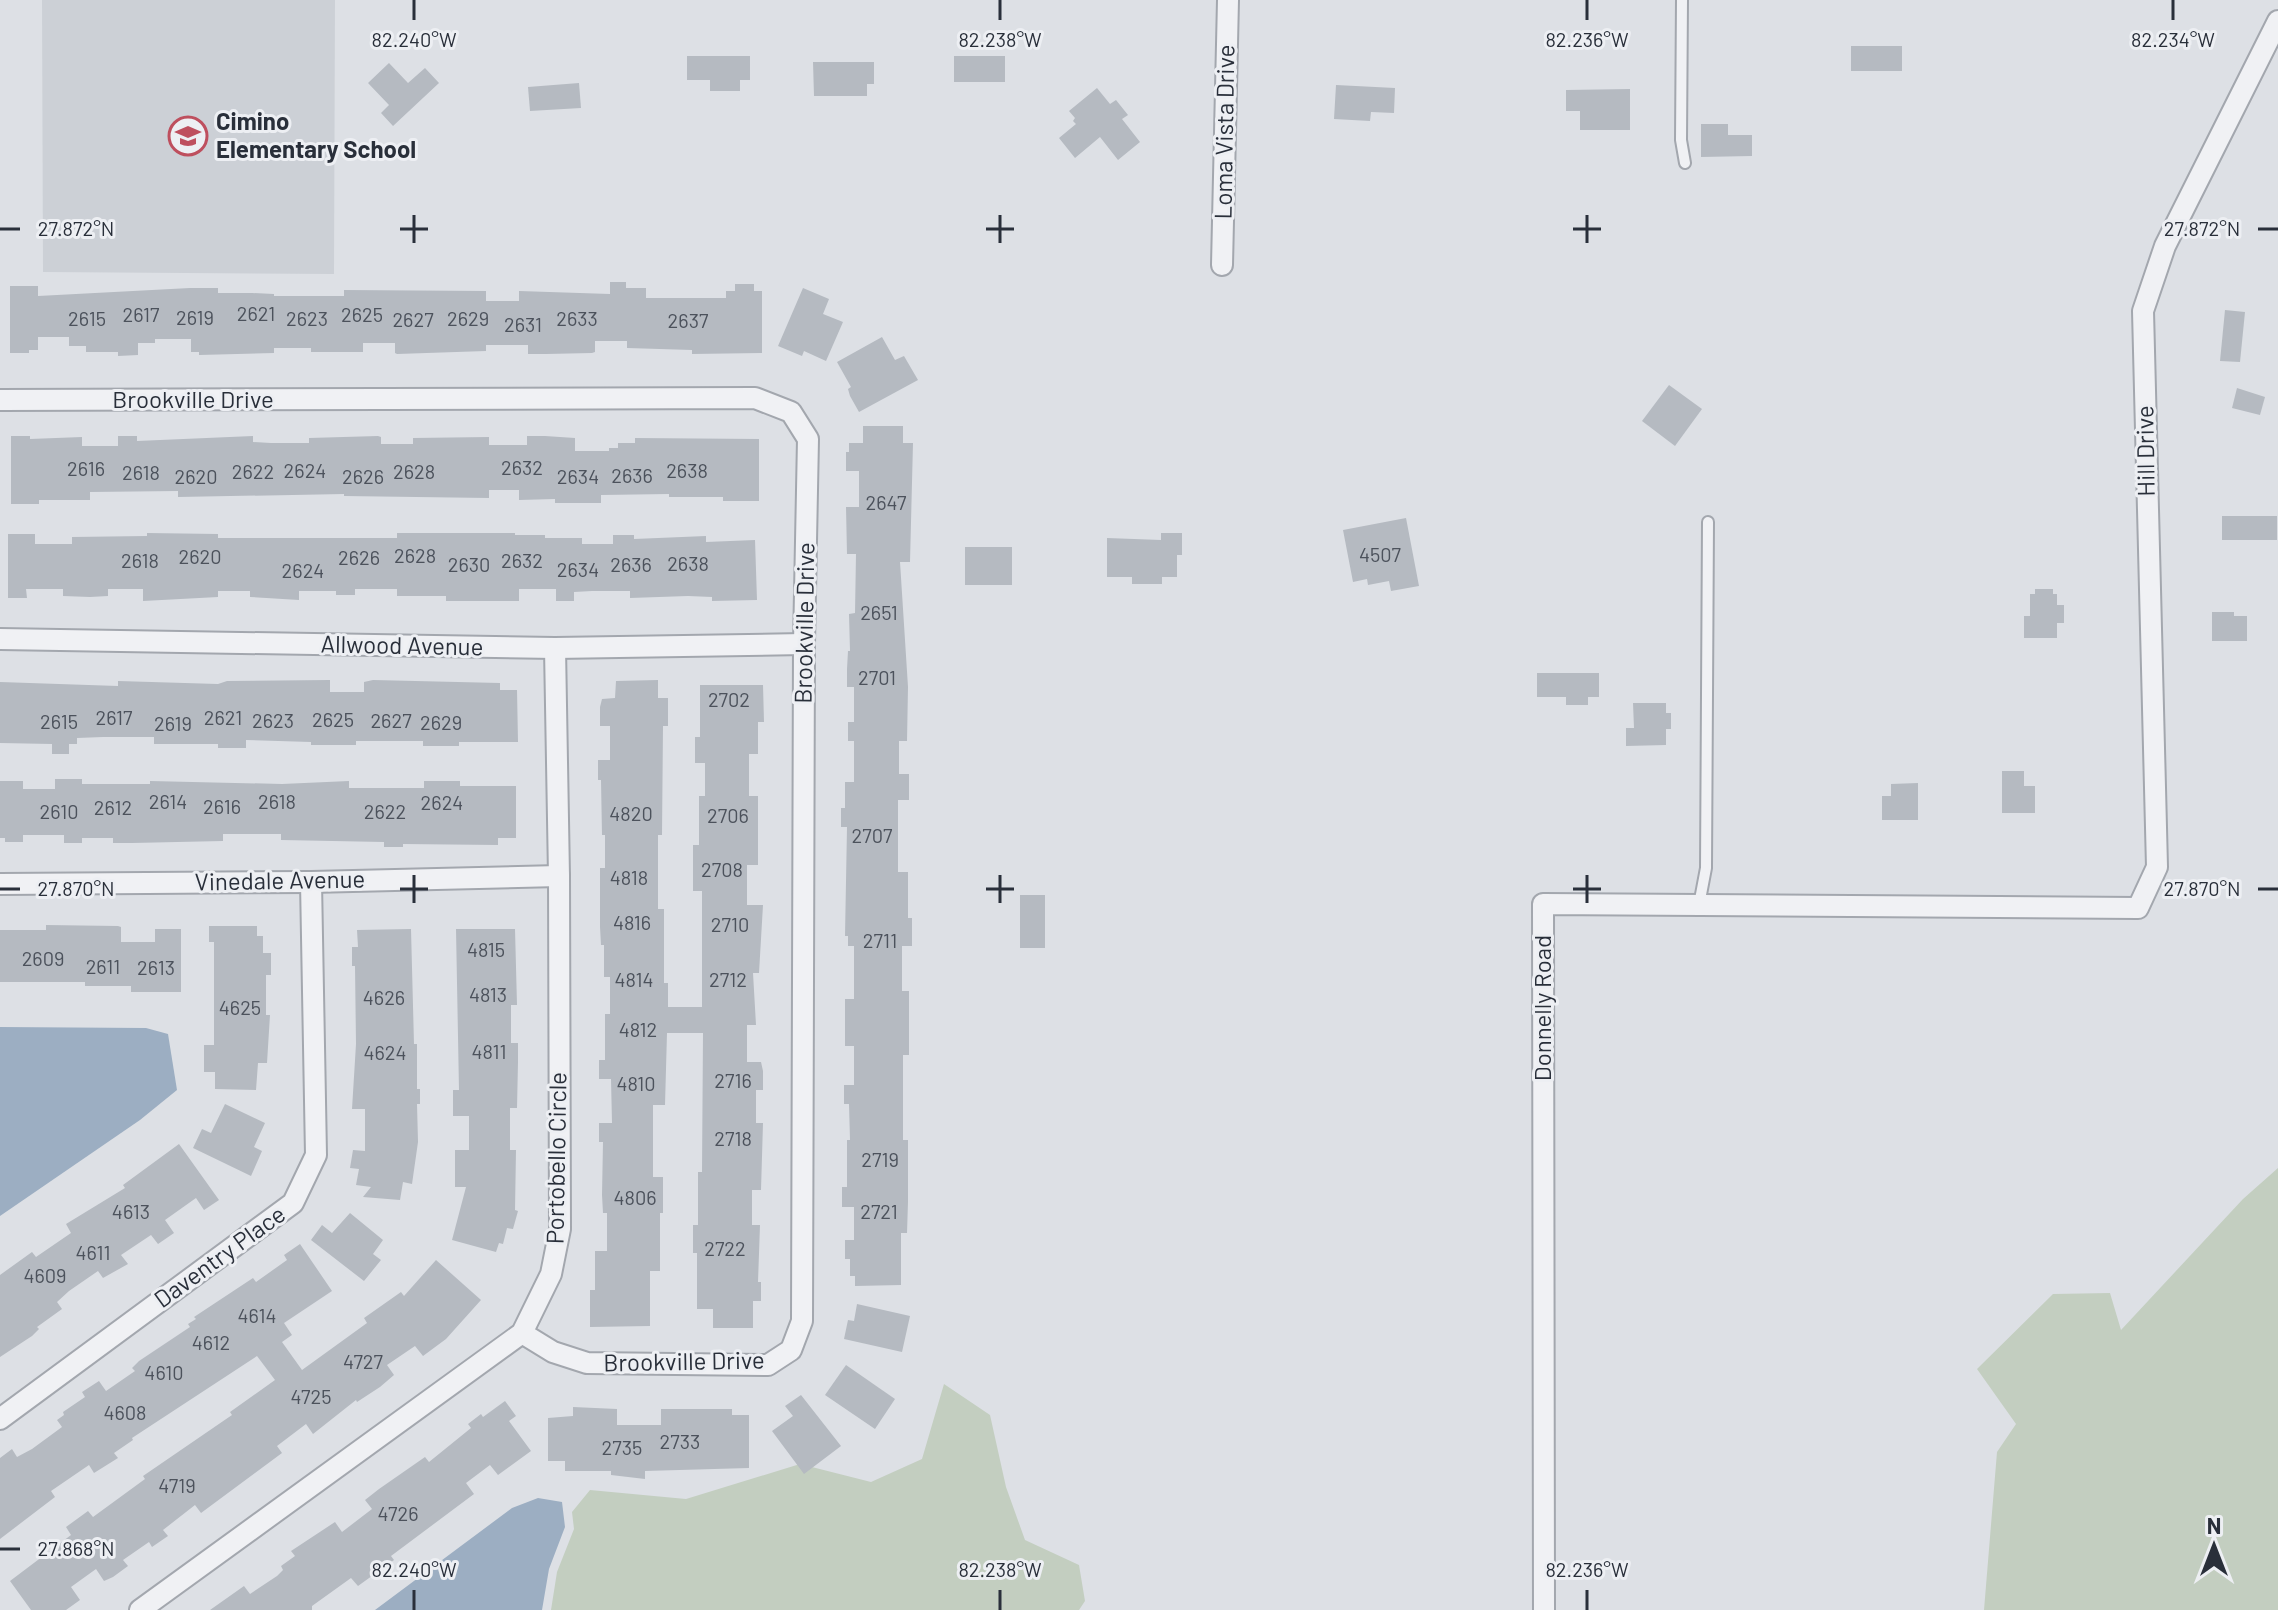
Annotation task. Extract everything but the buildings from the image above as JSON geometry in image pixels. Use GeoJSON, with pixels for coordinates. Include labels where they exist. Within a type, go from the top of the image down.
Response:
{"type":"FeatureCollection","features":[{"type":"Feature","properties":{"kind":"street","name":"Loma Vista Drive"},"geometry":{"type":"LineString","coordinates":[[1222,265],[1228,0]]}},
{"type":"Feature","properties":{"kind":"street","name":"Hill Drive"},"geometry":{"type":"LineString","coordinates":[[2138,908],[2157,867],[2143,311],[2165,246],[2278,21]]}},
{"type":"Feature","properties":{"kind":"street","name":"Brookville Drive"},"geometry":{"type":"LineString","coordinates":[[0,400],[755,398],[791,412],[808,439],[804,644],[802,1321],[791,1350],[768,1365],[587,1363],[553,1352],[522,1333]]}},
{"type":"Feature","properties":{"kind":"street","name":"Allwood Avenue"},"geometry":{"type":"LineString","coordinates":[[0,639],[555,648],[804,644]]}},
{"type":"Feature","properties":{"kind":"street","name":"Portobello Circle"},"geometry":{"type":"LineString","coordinates":[[140,1610],[522,1333],[551,1274],[560,1229],[555,648]]}},
{"type":"Feature","properties":{"kind":"street","name":"Vinedale Avenue"},"geometry":{"type":"LineString","coordinates":[[0,884],[311,882],[559,876]]}},
{"type":"Feature","properties":{"kind":"street","name":"Daventry Place"},"geometry":{"type":"LineString","coordinates":[[0,1419],[293,1203],[316,1155],[311,882]]}},
{"type":"Feature","properties":{"kind":"street","name":"Donnelly Road"},"geometry":{"type":"LineString","coordinates":[[1544,1610],[1543,904],[2138,908]]}},
{"type":"Feature","properties":{"kind":"lane"},"geometry":{"type":"LineString","coordinates":[[1682,0],[1681,140],[1685,163]]}},
{"type":"Feature","properties":{"kind":"lane"},"geometry":{"type":"LineString","coordinates":[[1699,905],[1706,868],[1708,522]]}},
{"type":"Feature","properties":{"kind":"shaded area","name":"Cimino Elementary School"},"geometry":{"type":"Polygon","coordinates":[[[42,0],[335,0],[334,274],[43,272],[42,0]]]}},
{"type":"Feature","properties":{"kind":"green space"},"geometry":{"type":"Polygon","coordinates":[[[2278,1168],[2278,1610],[1984,1610],[1997,1452],[2016,1424],[1977,1369],[2053,1294],[2110,1293],[2121,1330],[2243,1199],[2278,1168]]]}},
{"type":"Feature","properties":{"kind":"green space"},"geometry":{"type":"Polygon","coordinates":[[[944,1384],[990,1415],[1006,1487],[1025,1540],[1079,1565],[1085,1601],[1079,1610],[551,1610],[557,1572],[574,1529],[572,1512],[590,1490],[686,1499],[800,1464],[871,1482],[922,1459],[944,1384]]]}},
{"type":"Feature","properties":{"kind":"water"},"geometry":{"type":"Polygon","coordinates":[[[0,1027],[146,1028],[168,1034],[177,1090],[140,1120],[0,1216],[0,1027]]]}},
{"type":"Feature","properties":{"kind":"water"},"geometry":{"type":"Polygon","coordinates":[[[538,1498],[562,1502],[565,1527],[549,1569],[542,1610],[375,1610],[512,1508],[538,1498]]]}},
{"type":"Feature","properties":{"kind":"place","name":"Cimino Elementary School"},"geometry":{"type":"Point","coordinates":[188,136]}}]}
